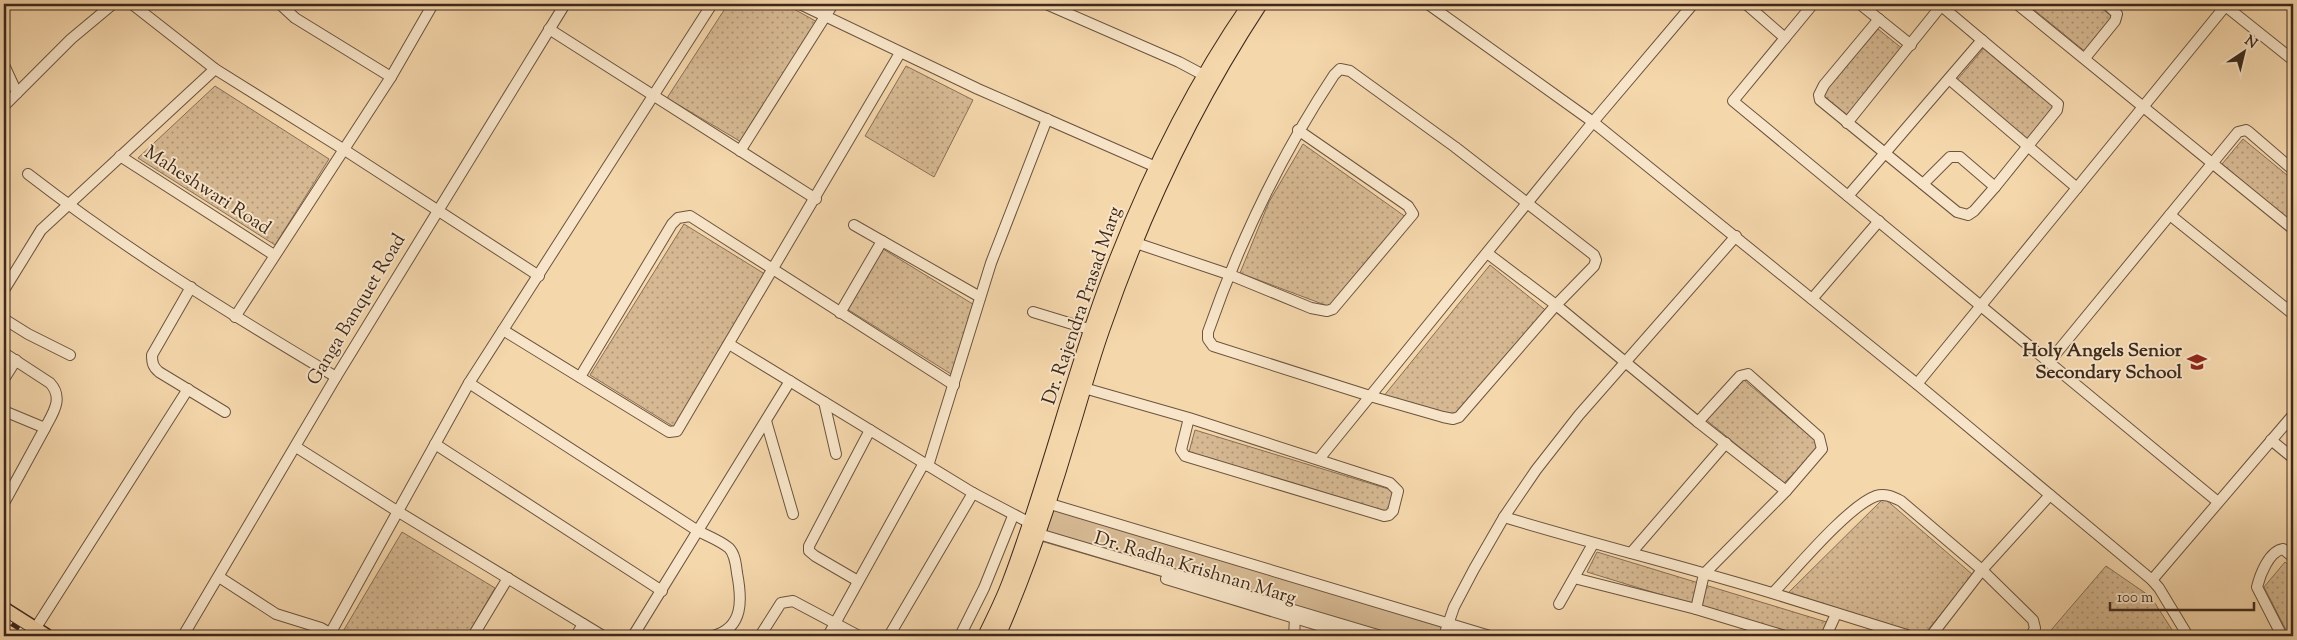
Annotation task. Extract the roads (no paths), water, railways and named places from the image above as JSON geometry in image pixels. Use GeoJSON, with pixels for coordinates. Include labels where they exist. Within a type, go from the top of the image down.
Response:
{"type":"FeatureCollection","features":[{"type":"Feature","properties":{"kind":"highway"},"geometry":{"type":"LineString","coordinates":[[4,610],[40,633]]}},
{"type":"Feature","properties":{"kind":"main road","name":"Dr. Rajendra Prasad Marg"},"geometry":{"type":"LineString","coordinates":[[998,636],[1019,588],[1032,532],[1156,167],[1250,4]]}},
{"type":"Feature","properties":{"kind":"main road","name":"Dr. Rajendra Prasad Marg"},"geometry":{"type":"LineString","coordinates":[[985,636],[1032,532],[1047,504],[1080,387],[1092,330],[1130,241],[1168,167],[1208,77],[1260,4]]}},
{"type":"Feature","properties":{"kind":"street"},"geometry":{"type":"LineString","coordinates":[[4,106],[71,39],[113,4]]}},
{"type":"Feature","properties":{"kind":"street"},"geometry":{"type":"LineString","coordinates":[[132,4],[215,69],[343,149],[538,276]]}},
{"type":"Feature","properties":{"kind":"street"},"geometry":{"type":"LineString","coordinates":[[280,4],[296,18],[391,77]]}},
{"type":"Feature","properties":{"kind":"street"},"geometry":{"type":"LineString","coordinates":[[235,317],[391,77],[432,4]]}},
{"type":"Feature","properties":{"kind":"street","name":"Ganga Banquet Road"},"geometry":{"type":"LineString","coordinates":[[183,636],[336,377],[565,4]]}},
{"type":"Feature","properties":{"kind":"street"},"geometry":{"type":"LineString","coordinates":[[219,578],[276,614],[333,634],[397,511],[469,383],[712,4]]}},
{"type":"Feature","properties":{"kind":"street"},"geometry":{"type":"LineString","coordinates":[[800,4],[900,53],[1156,167]]}},
{"type":"Feature","properties":{"kind":"street"},"geometry":{"type":"LineString","coordinates":[[740,151],[833,4]]}},
{"type":"Feature","properties":{"kind":"street"},"geometry":{"type":"LineString","coordinates":[[1046,4],[1208,77]]}},
{"type":"Feature","properties":{"kind":"street"},"geometry":{"type":"LineString","coordinates":[[1428,4],[1593,122],[1736,236],[2050,495],[2152,580],[2159,588],[2188,636]]}},
{"type":"Feature","properties":{"kind":"street"},"geometry":{"type":"LineString","coordinates":[[1319,459],[1593,122],[1692,4]]}},
{"type":"Feature","properties":{"kind":"street"},"geometry":{"type":"LineString","coordinates":[[1746,4],[1785,38]]}},
{"type":"Feature","properties":{"kind":"street"},"geometry":{"type":"LineString","coordinates":[[1813,4],[1733,101],[2218,502]]}},
{"type":"Feature","properties":{"kind":"street"},"geometry":{"type":"LineString","coordinates":[[1860,4],[1911,45]]}},
{"type":"Feature","properties":{"kind":"street"},"geometry":{"type":"LineString","coordinates":[[2017,4],[2293,229]]}},
{"type":"Feature","properties":{"kind":"street"},"geometry":{"type":"LineString","coordinates":[[2085,58],[2115,22],[2117,14],[2107,4]]}},
{"type":"Feature","properties":{"kind":"street"},"geometry":{"type":"LineString","coordinates":[[1916,384],[2225,4],[2293,60]]}},
{"type":"Feature","properties":{"kind":"street"},"geometry":{"type":"LineString","coordinates":[[1847,123],[1911,45],[1940,5],[2058,104],[2057,110],[1974,211],[1962,215],[1922,184],[1847,123],[1823,103],[1819,95],[1824,84],[1879,19]]}},
{"type":"Feature","properties":{"kind":"street"},"geometry":{"type":"LineString","coordinates":[[548,29],[816,199]]}},
{"type":"Feature","properties":{"kind":"street"},"geometry":{"type":"LineString","coordinates":[[1848,196],[1883,152],[1982,40]]}},
{"type":"Feature","properties":{"kind":"street"},"geometry":{"type":"LineString","coordinates":[[503,330],[669,432],[673,432],[680,427],[816,199],[900,53]]}},
{"type":"Feature","properties":{"kind":"street"},"geometry":{"type":"LineString","coordinates":[[4,65],[17,93]]}},
{"type":"Feature","properties":{"kind":"street"},"geometry":{"type":"LineString","coordinates":[[4,290],[42,230],[215,69]]}},
{"type":"Feature","properties":{"kind":"street"},"geometry":{"type":"LineString","coordinates":[[1340,69],[1345,69],[1455,147],[1594,255],[1596,260],[1594,266],[1556,305],[1459,417],[1453,419],[1443,417],[1370,396],[1210,343],[1208,332],[1228,274],[1261,200],[1298,130],[1334,74],[1340,69]]}},
{"type":"Feature","properties":{"kind":"street"},"geometry":{"type":"LineString","coordinates":[[1949,79],[2076,188]]}},
{"type":"Feature","properties":{"kind":"street"},"geometry":{"type":"LineString","coordinates":[[828,636],[926,465],[954,385],[980,297],[1047,118]]}},
{"type":"Feature","properties":{"kind":"street"},"geometry":{"type":"LineString","coordinates":[[1130,241],[1228,274],[1311,308],[1327,311],[1333,308],[1413,214],[1408,206],[1298,130]]}},
{"type":"Feature","properties":{"kind":"street"},"geometry":{"type":"LineString","coordinates":[[2049,362],[2238,132],[2246,130],[2293,170]]}},
{"type":"Feature","properties":{"kind":"street","name":"Maheshwari Road"},"geometry":{"type":"LineString","coordinates":[[120,156],[274,255]]}},
{"type":"Feature","properties":{"kind":"street"},"geometry":{"type":"LineString","coordinates":[[1922,184],[1950,156],[1955,156],[1960,157],[1995,187]]}},
{"type":"Feature","properties":{"kind":"street"},"geometry":{"type":"LineString","coordinates":[[28,174],[68,204],[235,317],[336,377]]}},
{"type":"Feature","properties":{"kind":"street"},"geometry":{"type":"LineString","coordinates":[[2170,215],[2293,314]]}},
{"type":"Feature","properties":{"kind":"street"},"geometry":{"type":"LineString","coordinates":[[580,377],[672,224],[678,218],[690,216],[954,385]]}},
{"type":"Feature","properties":{"kind":"street"},"geometry":{"type":"LineString","coordinates":[[1812,299],[1879,221]]}},
{"type":"Feature","properties":{"kind":"street"},"geometry":{"type":"LineString","coordinates":[[854,225],[980,297]]}},
{"type":"Feature","properties":{"kind":"street"},"geometry":{"type":"LineString","coordinates":[[1444,636],[1448,623],[1474,569],[1504,517],[1536,470],[1579,415],[1736,236]]}},
{"type":"Feature","properties":{"kind":"street"},"geometry":{"type":"LineString","coordinates":[[840,313],[882,241]]}},
{"type":"Feature","properties":{"kind":"street"},"geometry":{"type":"LineString","coordinates":[[1487,253],[1556,305],[1698,422],[1786,491]]}},
{"type":"Feature","properties":{"kind":"street"},"geometry":{"type":"LineString","coordinates":[[191,287],[152,356],[154,368],[225,412]]}},
{"type":"Feature","properties":{"kind":"street"},"geometry":{"type":"LineString","coordinates":[[1033,312],[1092,330]]}},
{"type":"Feature","properties":{"kind":"street"},"geometry":{"type":"LineString","coordinates":[[4,319],[28,334],[70,355]]}},
{"type":"Feature","properties":{"kind":"street"},"geometry":{"type":"LineString","coordinates":[[729,344],[972,493],[1013,516],[1032,532],[1381,636]]}},
{"type":"Feature","properties":{"kind":"street"},"geometry":{"type":"LineString","coordinates":[[4,352],[55,388],[58,399],[45,428],[4,503]]}},
{"type":"Feature","properties":{"kind":"street"},"geometry":{"type":"LineString","coordinates":[[4,379],[16,360]]}},
{"type":"Feature","properties":{"kind":"street"},"geometry":{"type":"LineString","coordinates":[[1696,609],[1704,574],[1786,491],[1820,453],[1822,443],[1754,377],[1744,373],[1698,422]]}},
{"type":"Feature","properties":{"kind":"street"},"geometry":{"type":"LineString","coordinates":[[633,636],[790,381]]}},
{"type":"Feature","properties":{"kind":"street"},"geometry":{"type":"LineString","coordinates":[[469,383],[698,531],[728,547],[734,554],[741,599],[733,625],[728,630],[713,636]]}},
{"type":"Feature","properties":{"kind":"street"},"geometry":{"type":"LineString","coordinates":[[1080,387],[1189,418],[1319,459],[1395,486],[1398,491],[1393,511],[1389,515],[1384,516],[1185,456],[1181,450],[1189,418]]}},
{"type":"Feature","properties":{"kind":"street"},"geometry":{"type":"LineString","coordinates":[[40,633],[188,389]]}},
{"type":"Feature","properties":{"kind":"street"},"geometry":{"type":"LineString","coordinates":[[824,402],[836,454]]}},
{"type":"Feature","properties":{"kind":"street"},"geometry":{"type":"LineString","coordinates":[[4,411],[45,428]]}},
{"type":"Feature","properties":{"kind":"street"},"geometry":{"type":"LineString","coordinates":[[2152,580],[2293,414]]}},
{"type":"Feature","properties":{"kind":"street"},"geometry":{"type":"LineString","coordinates":[[766,421],[793,514]]}},
{"type":"Feature","properties":{"kind":"street"},"geometry":{"type":"LineString","coordinates":[[858,581],[815,556],[809,551],[808,546],[870,430]]}},
{"type":"Feature","properties":{"kind":"street"},"geometry":{"type":"LineString","coordinates":[[2272,440],[2293,458]]}},
{"type":"Feature","properties":{"kind":"street"},"geometry":{"type":"LineString","coordinates":[[1632,553],[1726,443]]}},
{"type":"Feature","properties":{"kind":"street"},"geometry":{"type":"LineString","coordinates":[[435,444],[662,591]]}},
{"type":"Feature","properties":{"kind":"street"},"geometry":{"type":"LineString","coordinates":[[296,447],[397,511],[603,636]]}},
{"type":"Feature","properties":{"kind":"street"},"geometry":{"type":"LineString","coordinates":[[889,636],[972,493]]}},
{"type":"Feature","properties":{"kind":"street"},"geometry":{"type":"LineString","coordinates":[[1773,593],[1832,531],[1866,501],[1883,495],[1901,500],[1982,570],[2034,620],[2035,628],[2031,636]]}},
{"type":"Feature","properties":{"kind":"street"},"geometry":{"type":"LineString","coordinates":[[1932,636],[1982,570],[2050,495]]}},
{"type":"Feature","properties":{"kind":"street"},"geometry":{"type":"LineString","coordinates":[[1047,504],[1490,636]]}},
{"type":"Feature","properties":{"kind":"street"},"geometry":{"type":"LineString","coordinates":[[960,636],[984,588],[1013,516]]}},
{"type":"Feature","properties":{"kind":"street"},"geometry":{"type":"LineString","coordinates":[[1504,517],[1594,544],[1773,593],[1910,636]]}},
{"type":"Feature","properties":{"kind":"street","name":"Dr. Radha Krishnan Marg"},"geometry":{"type":"LineString","coordinates":[[1032,532],[1354,636]]}},
{"type":"Feature","properties":{"kind":"street"},"geometry":{"type":"LineString","coordinates":[[1559,604],[1594,544]]}},
{"type":"Feature","properties":{"kind":"street"},"geometry":{"type":"LineString","coordinates":[[2282,636],[2257,587],[2260,577],[2274,554],[2283,550],[2293,557]]}},
{"type":"Feature","properties":{"kind":"street"},"geometry":{"type":"LineString","coordinates":[[473,636],[508,578]]}},
{"type":"Feature","properties":{"kind":"street"},"geometry":{"type":"LineString","coordinates":[[1574,578],[1696,609],[1785,636]]}},
{"type":"Feature","properties":{"kind":"street"},"geometry":{"type":"LineString","coordinates":[[760,636],[781,602],[787,601],[793,601],[859,636]]}},
{"type":"Feature","properties":{"kind":"street"},"geometry":{"type":"LineString","coordinates":[[1826,636],[1836,614]]}},
{"type":"Feature","properties":{"kind":"street"},"geometry":{"type":"LineString","coordinates":[[1294,636],[1295,618]]}},
{"type":"Feature","properties":{"kind":"street"},"geometry":{"type":"LineString","coordinates":[[576,636],[584,624]]}},
{"type":"Feature","properties":{"kind":"railway"},"geometry":{"type":"LineString","coordinates":[[4,619],[31,636]]}},
{"type":"Feature","properties":{"kind":"railway"},"geometry":{"type":"LineString","coordinates":[[4,631],[13,636]]}},
{"type":"Feature","properties":{"kind":"place","name":"Holy Angels Senior Secondary School"},"geometry":{"type":"Point","coordinates":[2197,362]}}]}
